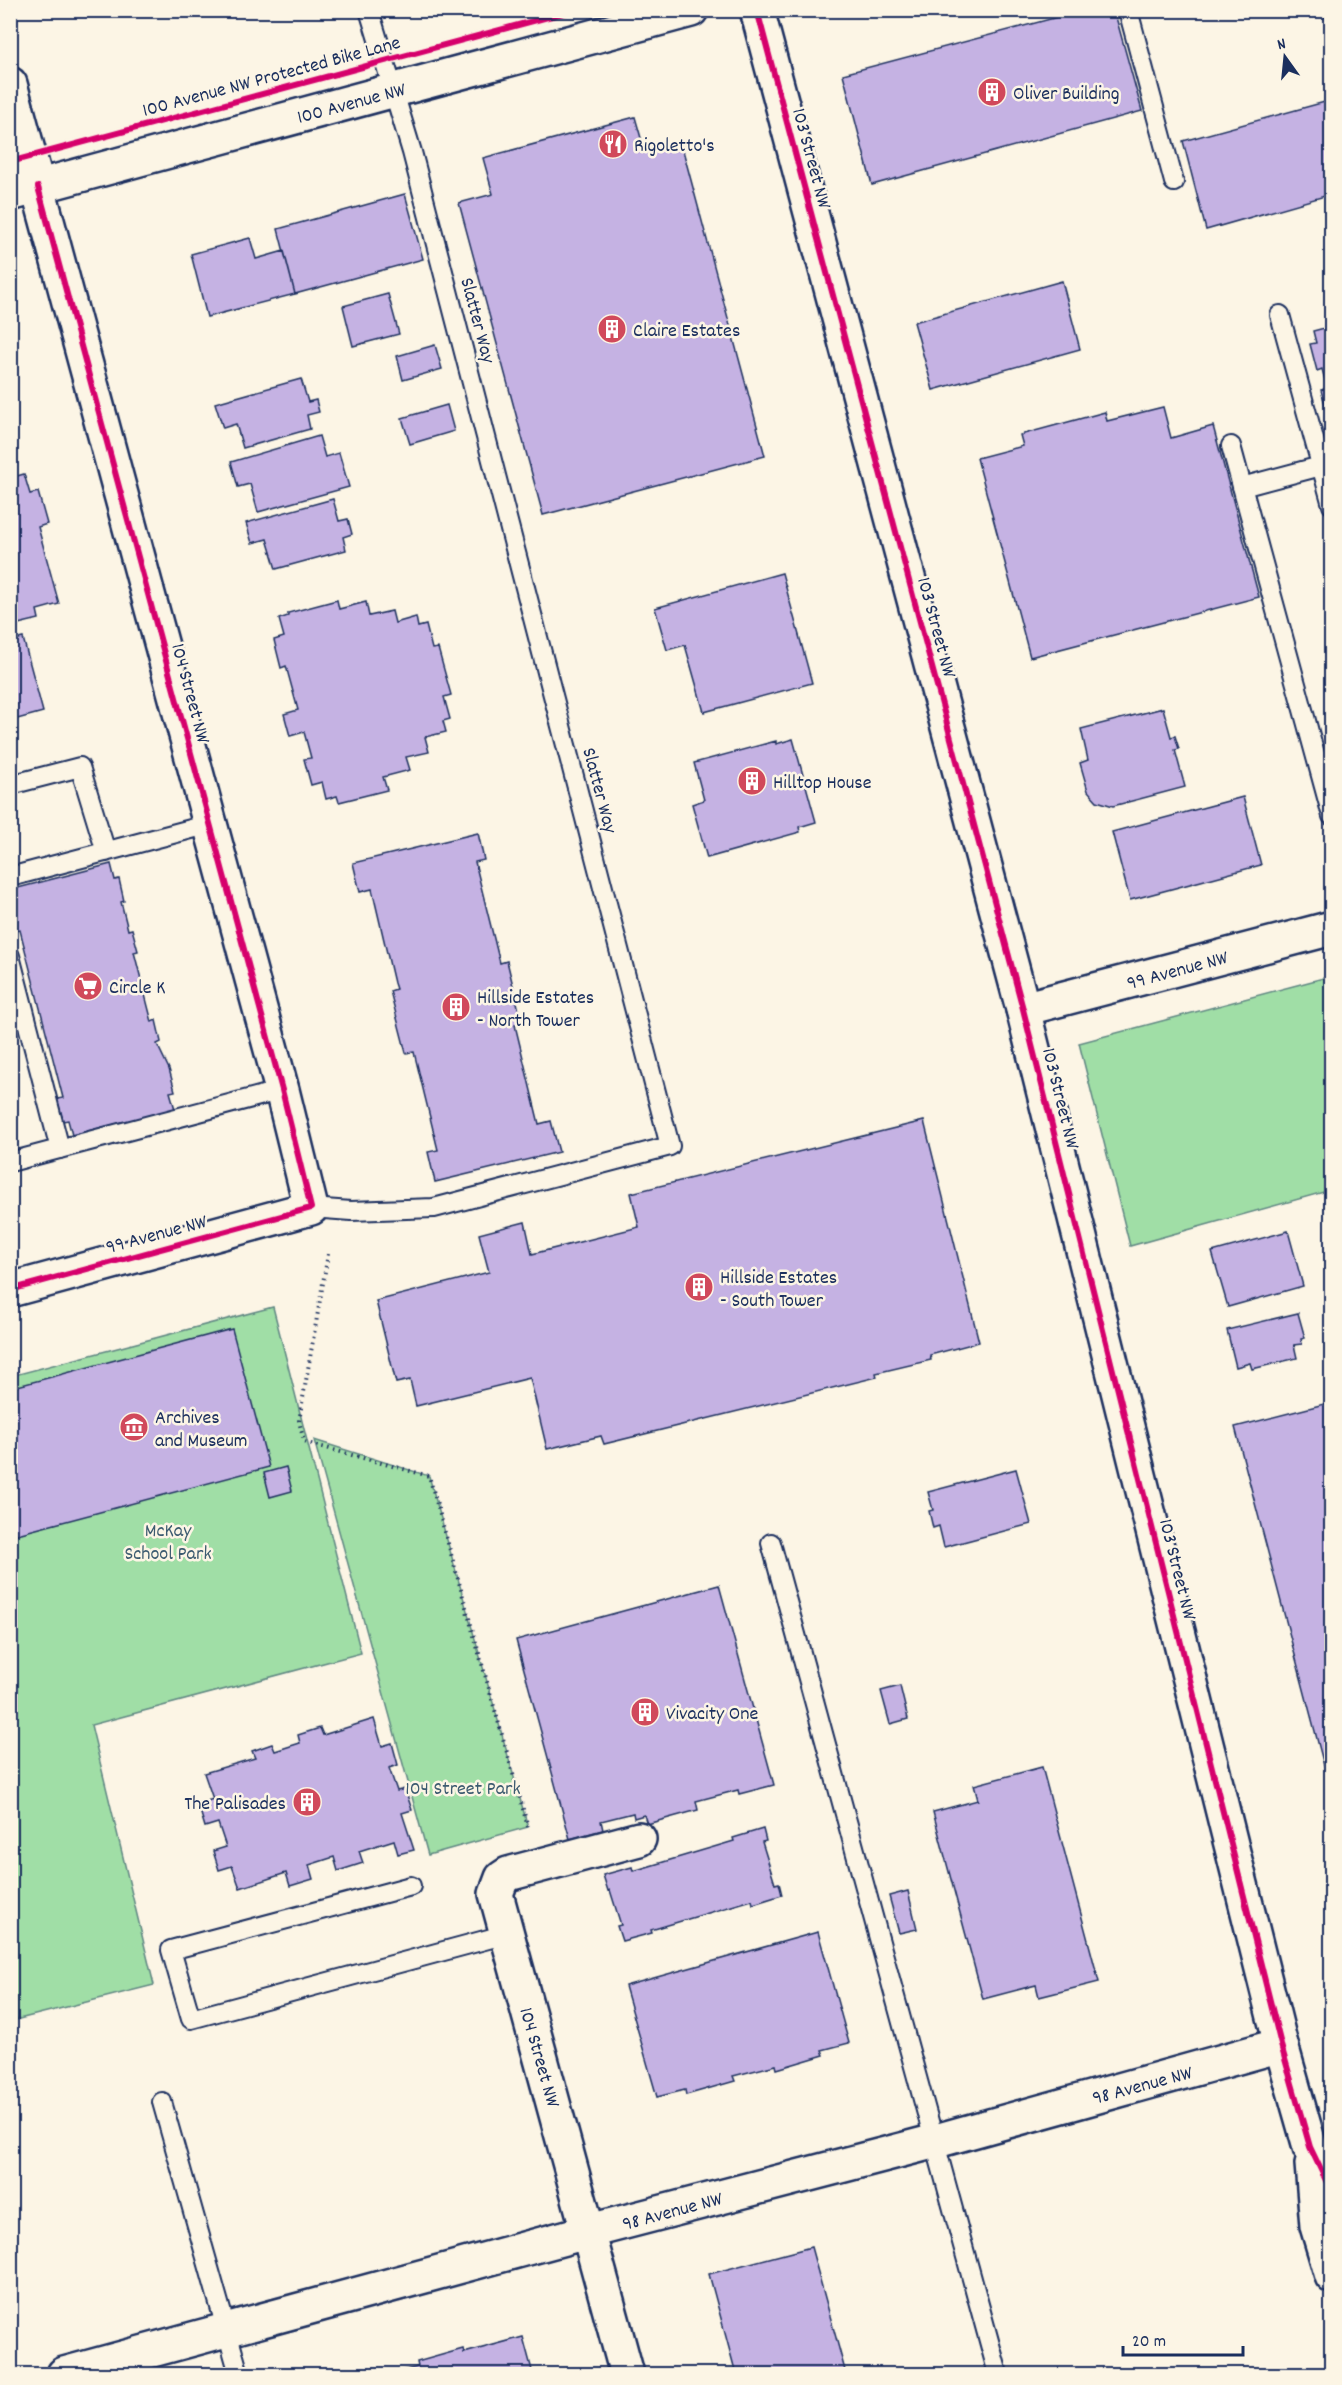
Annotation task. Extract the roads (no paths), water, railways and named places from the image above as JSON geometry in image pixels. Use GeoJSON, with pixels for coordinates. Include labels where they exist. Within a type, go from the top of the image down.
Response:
{"type":"FeatureCollection","features":[{"type":"Feature","properties":{"kind":"street","name":"100 Avenue NW"},"geometry":{"type":"LineString","coordinates":[[24,191],[691,10]]}},
{"type":"Feature","properties":{"kind":"street","name":"103 Street NW"},"geometry":{"type":"LineString","coordinates":[[757,10],[1023,1009],[1281,2045],[1310,2147],[1332,2193]]}},
{"type":"Feature","properties":{"kind":"street","name":"104 Street NW"},"geometry":{"type":"LineString","coordinates":[[10,84],[24,191],[210,824],[282,1090],[311,1208]]}},
{"type":"Feature","properties":{"kind":"street","name":"99 Avenue NW"},"geometry":{"type":"LineString","coordinates":[[1023,1009],[1332,928]]}},
{"type":"Feature","properties":{"kind":"street","name":"99 Avenue NW"},"geometry":{"type":"LineString","coordinates":[[10,1290],[311,1208]]}},
{"type":"Feature","properties":{"kind":"street","name":"104 Street NW"},"geometry":{"type":"LineString","coordinates":[[627,2374],[590,2231],[496,1894],[502,1878],[518,1871],[639,1839]]}},
{"type":"Feature","properties":{"kind":"street","name":"98 Avenue NW"},"geometry":{"type":"LineString","coordinates":[[64,2374],[1281,2045]]}},
{"type":"Feature","properties":{"kind":"street","name":"103 Street NW"},"geometry":{"type":"LineString","coordinates":[[1310,2147],[1317,2226],[1332,2276]]}},
{"type":"Feature","properties":{"kind":"lane"},"geometry":{"type":"LineString","coordinates":[[369,10],[393,91]]}},
{"type":"Feature","properties":{"kind":"lane"},"geometry":{"type":"LineString","coordinates":[[1128,10],[1174,182]]}},
{"type":"Feature","properties":{"kind":"lane","name":"Slatter Way"},"geometry":{"type":"LineString","coordinates":[[311,1208],[351,1211],[434,1208],[670,1146],[411,150],[393,91]]}},
{"type":"Feature","properties":{"kind":"lane"},"geometry":{"type":"LineString","coordinates":[[1280,315],[1332,505]]}},
{"type":"Feature","properties":{"kind":"lane"},"geometry":{"type":"LineString","coordinates":[[1231,446],[1332,816]]}},
{"type":"Feature","properties":{"kind":"lane"},"geometry":{"type":"LineString","coordinates":[[1242,487],[1321,466]]}},
{"type":"Feature","properties":{"kind":"lane"},"geometry":{"type":"LineString","coordinates":[[10,785],[80,767],[106,852]]}},
{"type":"Feature","properties":{"kind":"lane"},"geometry":{"type":"LineString","coordinates":[[10,877],[210,824]]}},
{"type":"Feature","properties":{"kind":"lane"},"geometry":{"type":"LineString","coordinates":[[10,956],[60,1149]]}},
{"type":"Feature","properties":{"kind":"lane"},"geometry":{"type":"LineString","coordinates":[[10,1162],[282,1090]]}},
{"type":"Feature","properties":{"kind":"lane"},"geometry":{"type":"LineString","coordinates":[[771,1543],[936,2140],[998,2374]]}},
{"type":"Feature","properties":{"kind":"lane"},"geometry":{"type":"LineString","coordinates":[[411,1886],[171,1950],[191,2019],[507,1934]]}},
{"type":"Feature","properties":{"kind":"lane"},"geometry":{"type":"LineString","coordinates":[[162,2102],[239,2374]]}},
{"type":"Feature","properties":{"kind":"place","name":"Oliver Building"},"geometry":{"type":"Point","coordinates":[992,92]}},
{"type":"Feature","properties":{"kind":"place","name":"Rigoletto's"},"geometry":{"type":"Point","coordinates":[613,144]}},
{"type":"Feature","properties":{"kind":"place","name":"Claire Estates"},"geometry":{"type":"Point","coordinates":[612,329]}},
{"type":"Feature","properties":{"kind":"place","name":"Hilltop House"},"geometry":{"type":"Point","coordinates":[752,781]}},
{"type":"Feature","properties":{"kind":"place","name":"Circle K"},"geometry":{"type":"Point","coordinates":[88,986]}},
{"type":"Feature","properties":{"kind":"place","name":"Hillside Estates - North Tower"},"geometry":{"type":"Point","coordinates":[456,1007]}},
{"type":"Feature","properties":{"kind":"place","name":"Hillside Estates - South Tower"},"geometry":{"type":"Point","coordinates":[699,1287]}},
{"type":"Feature","properties":{"kind":"place","name":"Archives and Museum"},"geometry":{"type":"Point","coordinates":[134,1427]}},
{"type":"Feature","properties":{"kind":"place","name":"Vivacity One"},"geometry":{"type":"Point","coordinates":[645,1712]}},
{"type":"Feature","properties":{"kind":"place","name":"The Palisades"},"geometry":{"type":"Point","coordinates":[307,1802]}},
{"type":"Feature","properties":{"kind":"park label","name":"McKay School Park"},"geometry":{"type":"Point","coordinates":[168,1540]}},
{"type":"Feature","properties":{"kind":"park label","name":"104 Street Park"},"geometry":{"type":"Point","coordinates":[463,1787]}}]}
